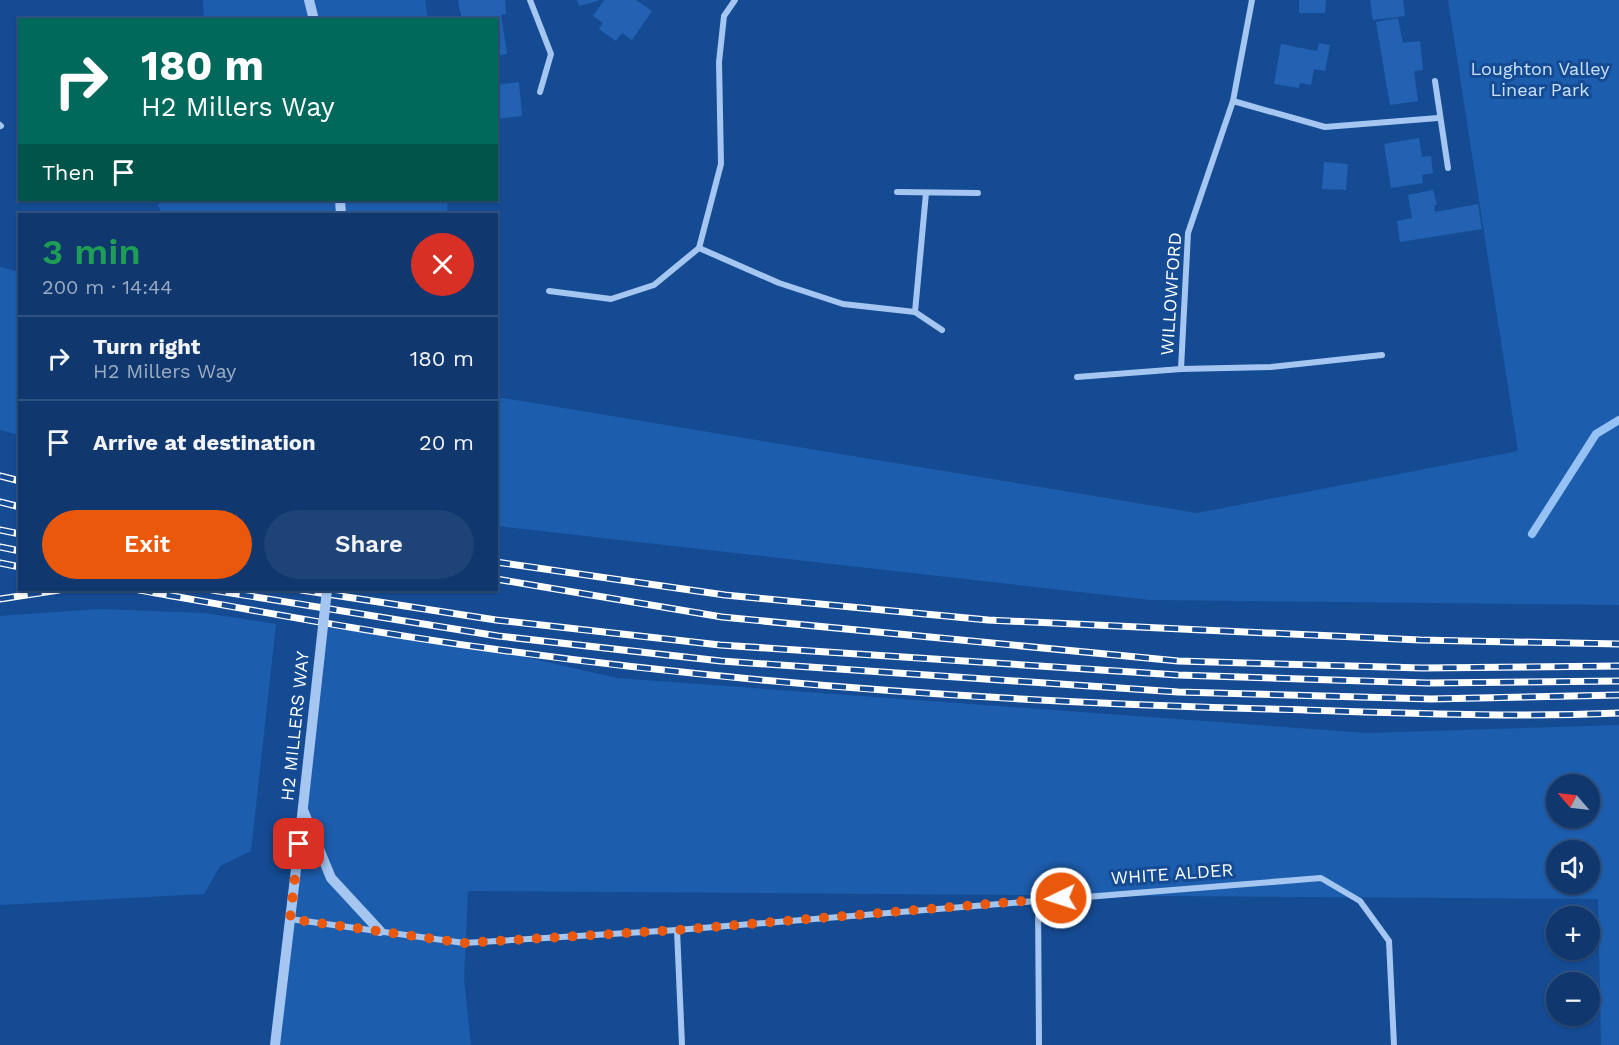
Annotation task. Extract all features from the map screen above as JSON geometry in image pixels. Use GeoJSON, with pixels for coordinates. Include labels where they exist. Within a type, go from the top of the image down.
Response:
{"type":"FeatureCollection","features":[{"type":"Feature","properties":{"kind":"street"},"geometry":{"type":"LineString","coordinates":[[309,0],[314,18]]}},
{"type":"Feature","properties":{"kind":"street"},"geometry":{"type":"LineString","coordinates":[[530,0],[551,54],[540,92]]}},
{"type":"Feature","properties":{"kind":"street"},"geometry":{"type":"LineString","coordinates":[[549,291],[611,299],[654,285],[699,248],[721,164],[719,62],[724,16],[735,0]]}},
{"type":"Feature","properties":{"kind":"street","name":"WILLOWFORD"},"geometry":{"type":"LineString","coordinates":[[1252,0],[1233,100],[1188,233],[1180,369],[1271,367],[1382,356]]}},
{"type":"Feature","properties":{"kind":"street"},"geometry":{"type":"LineString","coordinates":[[1435,81],[1438,118],[1448,168]]}},
{"type":"Feature","properties":{"kind":"street"},"geometry":{"type":"LineString","coordinates":[[1233,100],[1325,127],[1438,118]]}},
{"type":"Feature","properties":{"kind":"street"},"geometry":{"type":"LineString","coordinates":[[897,192],[978,194]]}},
{"type":"Feature","properties":{"kind":"street"},"geometry":{"type":"LineString","coordinates":[[915,312],[926,193]]}},
{"type":"Feature","properties":{"kind":"street"},"geometry":{"type":"LineString","coordinates":[[699,248],[779,284],[843,304],[915,312],[942,330]]}},
{"type":"Feature","properties":{"kind":"street"},"geometry":{"type":"LineString","coordinates":[[1077,377],[1180,369]]}},
{"type":"Feature","properties":{"kind":"street","name":"H2 MILLERS WAY"},"geometry":{"type":"LineString","coordinates":[[275,1045],[327,591]]}},
{"type":"Feature","properties":{"kind":"street"},"geometry":{"type":"LineString","coordinates":[[302,810],[331,878],[380,932]]}},
{"type":"Feature","properties":{"kind":"street","name":"WHITE ALDER"},"geometry":{"type":"LineString","coordinates":[[290,919],[464,943],[677,930],[1321,878],[1360,901],[1389,941],[1394,1045]]}},
{"type":"Feature","properties":{"kind":"street"},"geometry":{"type":"LineString","coordinates":[[1038,900],[1039,1045]]}},
{"type":"Feature","properties":{"kind":"street"},"geometry":{"type":"LineString","coordinates":[[677,930],[682,1045]]}},
{"type":"Feature","properties":{"kind":"green space"},"geometry":{"type":"Polygon","coordinates":[[[203,0],[425,0],[428,18],[204,18],[203,0]]]}},
{"type":"Feature","properties":{"kind":"green space","name":"Loughton Valley Linear Park"},"geometry":{"type":"Polygon","coordinates":[[[1448,0],[1619,0],[1619,605],[1150,600],[498,526],[498,397],[1197,513],[1518,451],[1448,0]]]}},
{"type":"Feature","properties":{"kind":"green space"},"geometry":{"type":"Polygon","coordinates":[[[160,201],[448,201],[447,213],[162,213],[158,205],[160,201]]]}},
{"type":"Feature","properties":{"kind":"green space"},"geometry":{"type":"Polygon","coordinates":[[[0,267],[18,272],[18,435],[0,430],[0,267]]]}},
{"type":"Feature","properties":{"kind":"green space"},"geometry":{"type":"Polygon","coordinates":[[[99,609],[205,613],[276,624],[251,851],[220,866],[204,894],[0,905],[0,616],[99,609]]]}},
{"type":"Feature","properties":{"kind":"green space"},"geometry":{"type":"Polygon","coordinates":[[[326,624],[495,650],[617,678],[1367,733],[1619,725],[1619,1045],[1601,1045],[1600,906],[1598,899],[468,891],[464,979],[471,1045],[275,1045],[326,624]]]}},
{"type":"Feature","properties":{"kind":"building"},"geometry":{"type":"Polygon","coordinates":[[[458,0],[505,0],[506,14],[501,15],[507,54],[498,56],[498,18],[462,18],[458,0]]]}},
{"type":"Feature","properties":{"kind":"building"},"geometry":{"type":"Polygon","coordinates":[[[577,0],[598,0],[598,1],[579,6],[577,0]]]}},
{"type":"Feature","properties":{"kind":"building"},"geometry":{"type":"Polygon","coordinates":[[[604,0],[636,0],[652,11],[632,40],[622,33],[616,41],[599,29],[603,23],[593,16],[604,0]]]}},
{"type":"Feature","properties":{"kind":"building"},"geometry":{"type":"Polygon","coordinates":[[[1299,0],[1326,0],[1325,13],[1299,13],[1299,0]]]}},
{"type":"Feature","properties":{"kind":"building"},"geometry":{"type":"Polygon","coordinates":[[[1370,0],[1403,0],[1405,16],[1373,20],[1370,0]]]}},
{"type":"Feature","properties":{"kind":"building"},"geometry":{"type":"Polygon","coordinates":[[[1398,18],[1403,43],[1420,41],[1423,70],[1414,71],[1418,101],[1390,105],[1376,22],[1398,18]]]}},
{"type":"Feature","properties":{"kind":"building"},"geometry":{"type":"Polygon","coordinates":[[[1319,43],[1330,45],[1325,71],[1314,69],[1311,85],[1300,83],[1299,88],[1274,84],[1281,44],[1317,51],[1319,43]]]}},
{"type":"Feature","properties":{"kind":"building"},"geometry":{"type":"Polygon","coordinates":[[[519,82],[522,116],[498,119],[498,85],[519,82]]]}},
{"type":"Feature","properties":{"kind":"building"},"geometry":{"type":"Polygon","coordinates":[[[1419,138],[1422,157],[1431,156],[1433,173],[1422,175],[1423,183],[1391,188],[1384,144],[1419,138]]]}},
{"type":"Feature","properties":{"kind":"building"},"geometry":{"type":"Polygon","coordinates":[[[1324,162],[1348,164],[1346,190],[1322,189],[1324,162]]]}},
{"type":"Feature","properties":{"kind":"building"},"geometry":{"type":"Polygon","coordinates":[[[1433,190],[1437,205],[1434,205],[1435,212],[1478,204],[1482,229],[1400,242],[1397,221],[1412,218],[1408,195],[1433,190]]]}},
{"type":"Feature","properties":{"kind":"waterway"},"geometry":{"type":"LineString","coordinates":[[1532,534],[1596,434],[1619,420]]}},
{"type":"Feature","properties":{"kind":"railway"},"geometry":{"type":"LineString","coordinates":[[0,476],[18,480]]}},
{"type":"Feature","properties":{"kind":"railway"},"geometry":{"type":"LineString","coordinates":[[0,502],[18,506]]}},
{"type":"Feature","properties":{"kind":"railway"},"geometry":{"type":"LineString","coordinates":[[0,530],[18,534]]}},
{"type":"Feature","properties":{"kind":"railway"},"geometry":{"type":"LineString","coordinates":[[0,547],[18,551]]}},
{"type":"Feature","properties":{"kind":"railway"},"geometry":{"type":"LineString","coordinates":[[498,562],[725,595],[988,620],[1420,640],[1619,644]]}},
{"type":"Feature","properties":{"kind":"railway"},"geometry":{"type":"LineString","coordinates":[[0,563],[18,567]]}},
{"type":"Feature","properties":{"kind":"railway"},"geometry":{"type":"LineString","coordinates":[[498,579],[722,617],[1178,661],[1422,668],[1619,666]]}},
{"type":"Feature","properties":{"kind":"railway"},"geometry":{"type":"LineString","coordinates":[[0,599],[52,591]]}},
{"type":"Feature","properties":{"kind":"railway"},"geometry":{"type":"LineString","coordinates":[[145,591],[448,643],[589,662],[782,682],[976,696],[1171,706],[1487,715],[1619,713]]}},
{"type":"Feature","properties":{"kind":"railway"},"geometry":{"type":"LineString","coordinates":[[218,591],[498,636],[721,661],[1178,692],[1431,699],[1619,695]]}},
{"type":"Feature","properties":{"kind":"railway"},"geometry":{"type":"LineString","coordinates":[[308,591],[496,620],[720,645],[1178,675],[1427,683],[1619,681]]}},
{"type":"Feature","properties":{"kind":"route"},"geometry":{"type":"LineString","coordinates":[[299,844],[290,919],[464,943],[677,930],[1061,898]]}}]}
